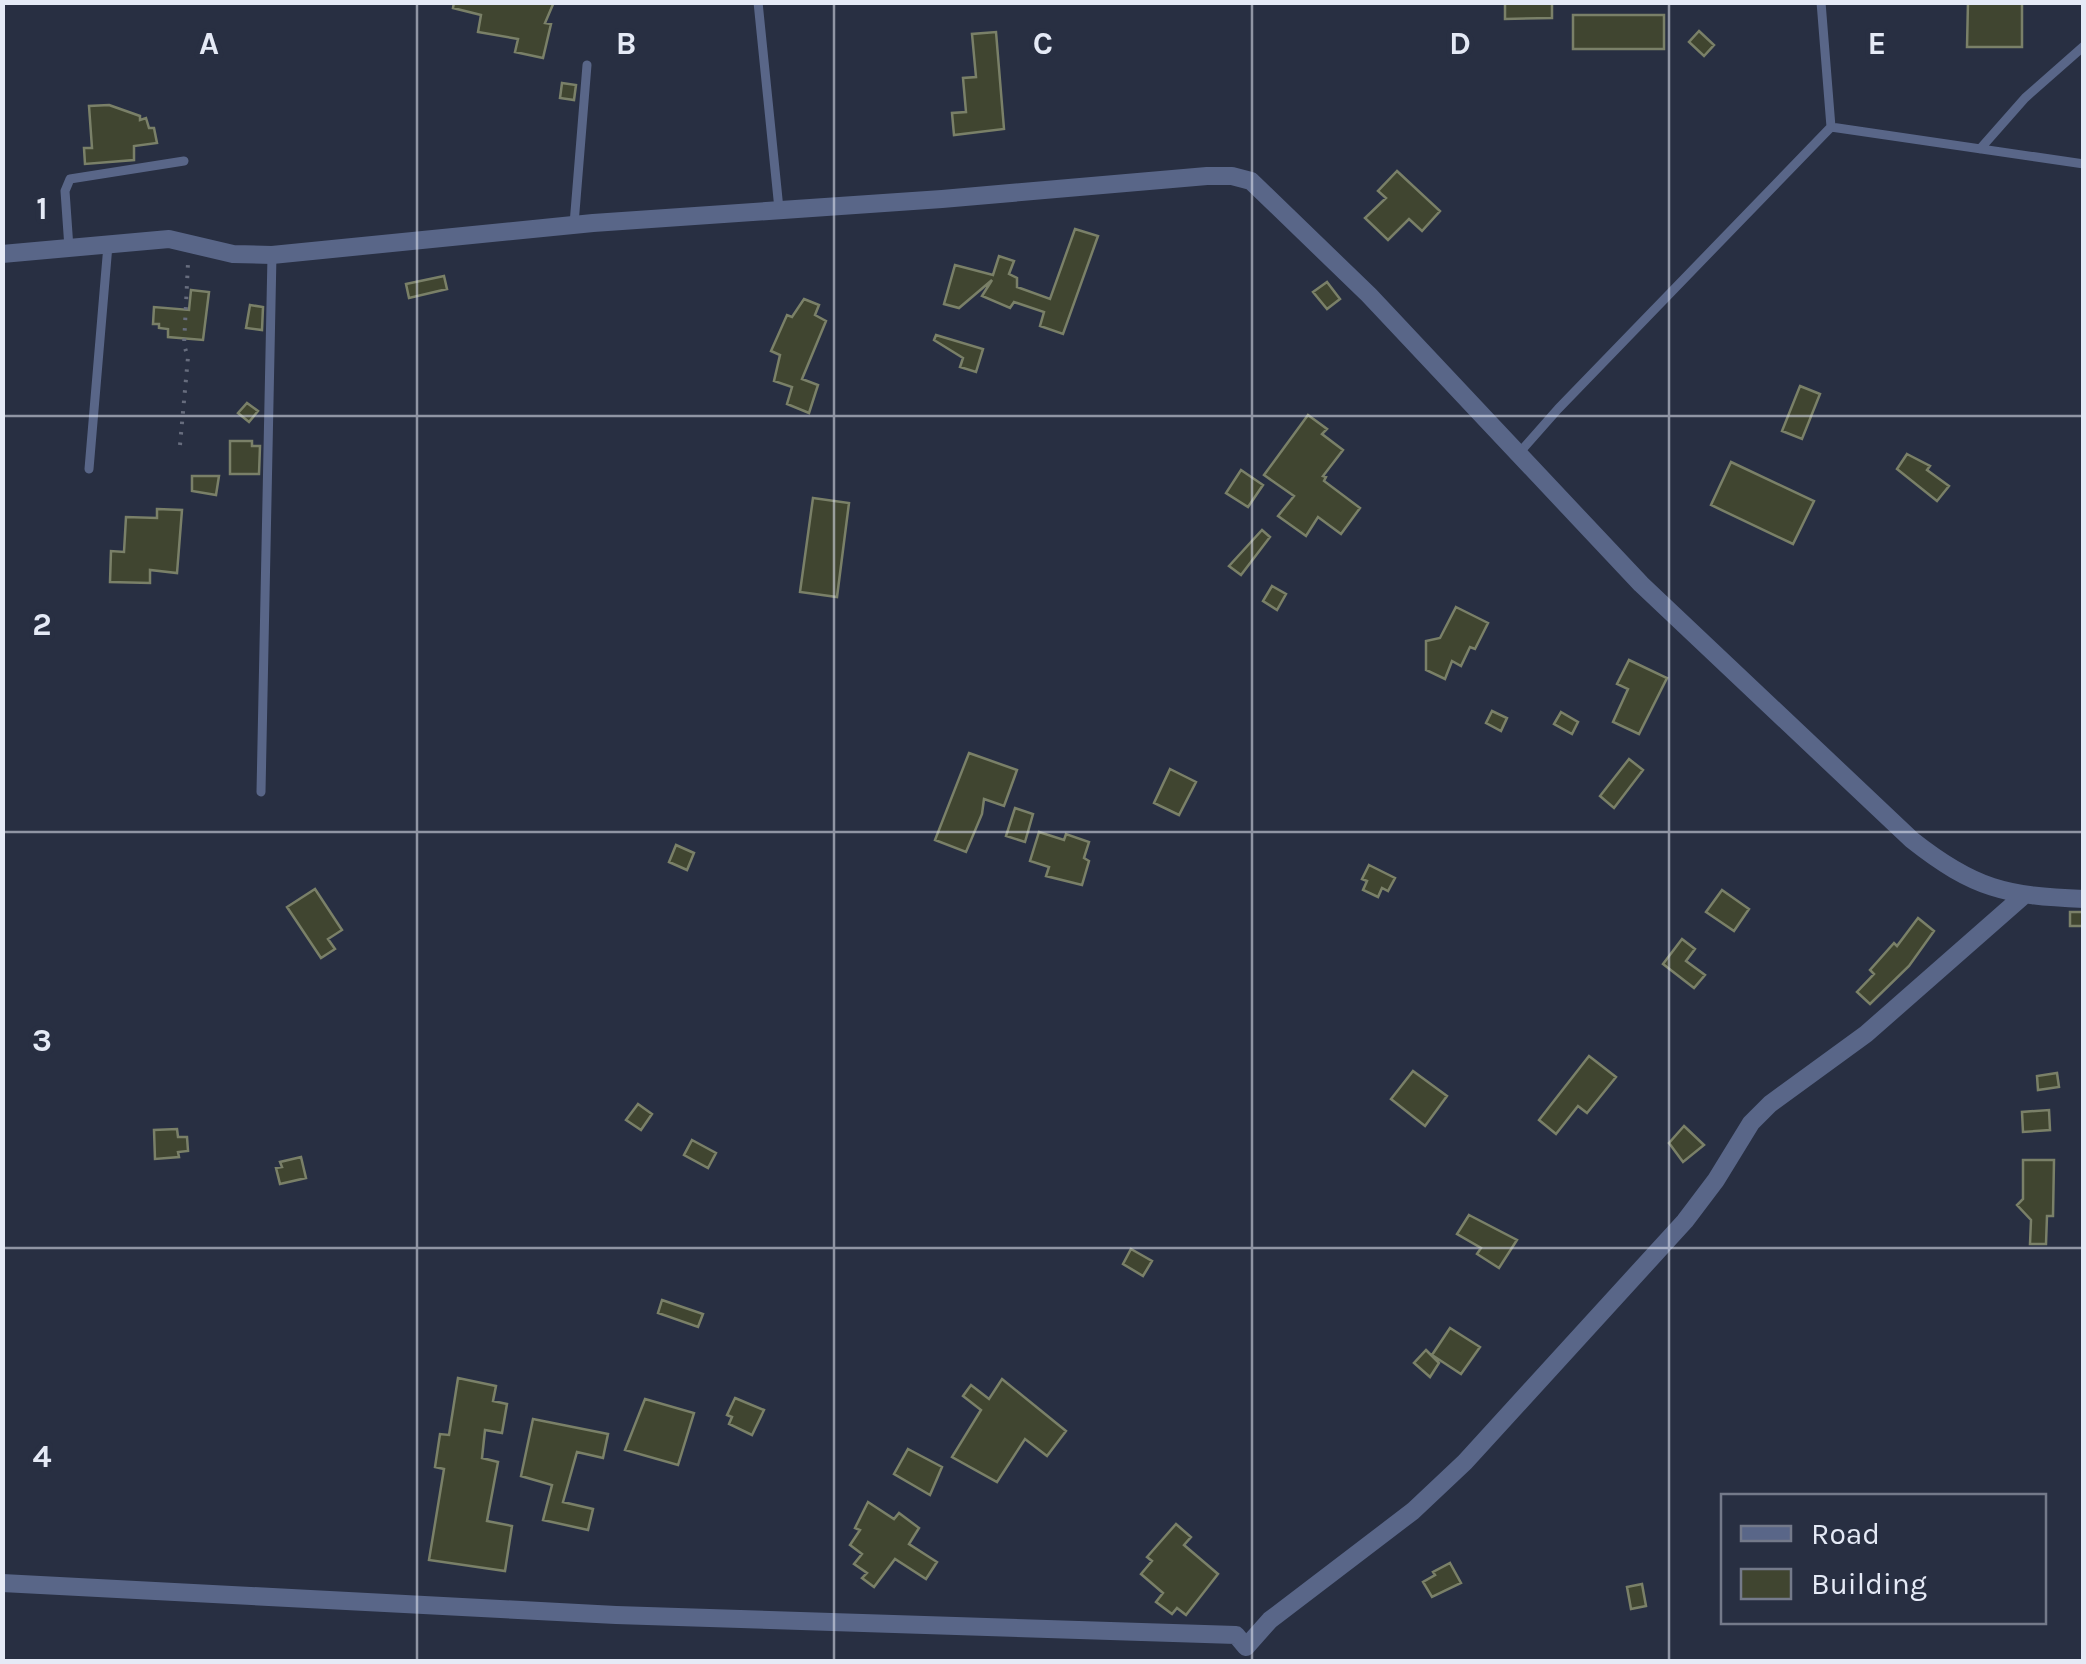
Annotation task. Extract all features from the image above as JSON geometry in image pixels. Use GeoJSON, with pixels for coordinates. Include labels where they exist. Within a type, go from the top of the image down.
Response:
{"type":"FeatureCollection","features":[{"type":"Feature","properties":{"kind":"street"},"geometry":{"type":"LineString","coordinates":[[2,254],[169,239],[233,254],[272,255],[574,224],[942,200],[1207,176],[1250,180],[1520,452],[1641,584],[1912,840],[1948,869],[1985,886],[2022,897],[2084,898]]}},
{"type":"Feature","properties":{"kind":"street"},"geometry":{"type":"LineString","coordinates":[[2,1584],[616,1615],[1236,1635],[1252,1654],[1270,1620],[1412,1511],[1465,1462],[1685,1221],[1751,1123],[1770,1104],[1866,1034],[2022,897]]}},
{"type":"Feature","properties":{"kind":"lane"},"geometry":{"type":"LineString","coordinates":[[758,2],[779,209]]}},
{"type":"Feature","properties":{"kind":"lane"},"geometry":{"type":"LineString","coordinates":[[1520,452],[1571,394],[1831,127],[1820,2]]}},
{"type":"Feature","properties":{"kind":"lane"},"geometry":{"type":"LineString","coordinates":[[1980,149],[2025,98],[2084,46]]}},
{"type":"Feature","properties":{"kind":"lane"},"geometry":{"type":"LineString","coordinates":[[574,224],[587,66]]}},
{"type":"Feature","properties":{"kind":"lane"},"geometry":{"type":"LineString","coordinates":[[1831,127],[2084,164]]}},
{"type":"Feature","properties":{"kind":"lane"},"geometry":{"type":"LineString","coordinates":[[70,248],[65,191],[70,179],[184,161]]}},
{"type":"Feature","properties":{"kind":"lane"},"geometry":{"type":"LineString","coordinates":[[90,468],[108,244]]}},
{"type":"Feature","properties":{"kind":"lane"},"geometry":{"type":"LineString","coordinates":[[260,792],[272,255]]}},
{"type":"Feature","properties":{"kind":"path"},"geometry":{"type":"LineString","coordinates":[[180,444],[188,357],[184,346],[188,243]]}},
{"type":"Feature","properties":{"kind":"building"},"geometry":{"type":"Polygon","coordinates":[[[454,2],[554,2],[545,23],[551,24],[543,58],[515,52],[518,39],[478,32],[481,15],[453,8],[454,2]]]}},
{"type":"Feature","properties":{"kind":"building"},"geometry":{"type":"Polygon","coordinates":[[[1505,2],[1552,2],[1552,18],[1505,19],[1505,2]]]}},
{"type":"Feature","properties":{"kind":"building"},"geometry":{"type":"Polygon","coordinates":[[[1968,2],[2022,2],[2022,47],[1967,47],[1968,2]]]}},
{"type":"Feature","properties":{"kind":"building"},"geometry":{"type":"Polygon","coordinates":[[[1573,15],[1664,15],[1664,49],[1573,49],[1573,15]]]}},
{"type":"Feature","properties":{"kind":"building"},"geometry":{"type":"Polygon","coordinates":[[[1699,31],[1714,45],[1704,56],[1689,42],[1699,31]]]}},
{"type":"Feature","properties":{"kind":"building"},"geometry":{"type":"Polygon","coordinates":[[[996,32],[1004,129],[954,135],[952,113],[966,112],[963,78],[976,77],[972,34],[996,32]]]}},
{"type":"Feature","properties":{"kind":"building"},"geometry":{"type":"Polygon","coordinates":[[[562,83],[576,85],[574,100],[560,98],[562,83]]]}},
{"type":"Feature","properties":{"kind":"building"},"geometry":{"type":"Polygon","coordinates":[[[109,105],[140,116],[140,120],[146,118],[149,128],[154,128],[157,143],[134,146],[134,160],[85,164],[84,148],[92,148],[89,106],[109,105]]]}},
{"type":"Feature","properties":{"kind":"building"},"geometry":{"type":"Polygon","coordinates":[[[1397,171],[1440,211],[1422,231],[1409,219],[1388,240],[1365,218],[1386,198],[1378,191],[1397,171]]]}},
{"type":"Feature","properties":{"kind":"building"},"geometry":{"type":"Polygon","coordinates":[[[1075,229],[1098,236],[1063,334],[1040,326],[1044,312],[1014,302],[1010,308],[982,296],[992,280],[959,308],[944,304],[955,265],[993,275],[999,256],[1014,261],[1009,274],[1017,278],[1017,287],[1050,299],[1075,229]]]}},
{"type":"Feature","properties":{"kind":"building"},"geometry":{"type":"Polygon","coordinates":[[[444,276],[447,289],[409,298],[406,284],[444,276]]]}},
{"type":"Feature","properties":{"kind":"building"},"geometry":{"type":"Polygon","coordinates":[[[1327,282],[1340,299],[1327,309],[1313,292],[1327,282]]]}},
{"type":"Feature","properties":{"kind":"building"},"geometry":{"type":"Polygon","coordinates":[[[191,290],[209,292],[203,340],[168,337],[168,329],[153,324],[154,307],[189,310],[191,290]]]}},
{"type":"Feature","properties":{"kind":"building"},"geometry":{"type":"Polygon","coordinates":[[[804,299],[819,305],[815,315],[826,321],[802,379],[818,385],[809,413],[787,404],[792,387],[774,381],[780,355],[771,351],[787,315],[792,317],[804,299]]]}},
{"type":"Feature","properties":{"kind":"building"},"geometry":{"type":"Polygon","coordinates":[[[250,305],[263,307],[262,330],[246,328],[250,305]]]}},
{"type":"Feature","properties":{"kind":"building"},"geometry":{"type":"Polygon","coordinates":[[[936,335],[983,349],[976,372],[960,367],[963,358],[934,340],[936,335]]]}},
{"type":"Feature","properties":{"kind":"building"},"geometry":{"type":"Polygon","coordinates":[[[1800,386],[1820,394],[1802,439],[1782,431],[1800,386]]]}},
{"type":"Feature","properties":{"kind":"building"},"geometry":{"type":"Polygon","coordinates":[[[247,403],[258,411],[249,422],[238,413],[247,403]]]}},
{"type":"Feature","properties":{"kind":"building"},"geometry":{"type":"Polygon","coordinates":[[[1308,415],[1327,429],[1322,434],[1343,450],[1323,476],[1324,481],[1360,508],[1341,534],[1318,517],[1306,536],[1278,516],[1294,496],[1264,475],[1308,415]]]}},
{"type":"Feature","properties":{"kind":"building"},"geometry":{"type":"Polygon","coordinates":[[[230,441],[252,441],[252,446],[260,446],[259,474],[230,474],[230,441]]]}},
{"type":"Feature","properties":{"kind":"building"},"geometry":{"type":"Polygon","coordinates":[[[1907,454],[1930,466],[1927,470],[1949,486],[1937,501],[1897,469],[1907,454]]]}},
{"type":"Feature","properties":{"kind":"building"},"geometry":{"type":"Polygon","coordinates":[[[1731,462],[1814,501],[1793,544],[1711,505],[1731,462]]]}},
{"type":"Feature","properties":{"kind":"building"},"geometry":{"type":"Polygon","coordinates":[[[1241,470],[1263,485],[1248,507],[1226,493],[1241,470]]]}},
{"type":"Feature","properties":{"kind":"building"},"geometry":{"type":"Polygon","coordinates":[[[192,476],[219,476],[216,495],[192,491],[192,476]]]}},
{"type":"Feature","properties":{"kind":"building"},"geometry":{"type":"Polygon","coordinates":[[[813,498],[849,503],[837,597],[800,592],[813,498]]]}},
{"type":"Feature","properties":{"kind":"building"},"geometry":{"type":"Polygon","coordinates":[[[157,509],[182,510],[177,573],[150,570],[150,583],[110,582],[111,551],[124,552],[126,517],[157,518],[157,509]]]}},
{"type":"Feature","properties":{"kind":"building"},"geometry":{"type":"Polygon","coordinates":[[[1262,530],[1270,537],[1241,575],[1229,566],[1262,530]]]}},
{"type":"Feature","properties":{"kind":"building"},"geometry":{"type":"Polygon","coordinates":[[[1272,586],[1286,594],[1277,610],[1263,601],[1272,586]]]}},
{"type":"Feature","properties":{"kind":"building"},"geometry":{"type":"Polygon","coordinates":[[[1456,607],[1488,623],[1475,649],[1470,647],[1461,666],[1452,661],[1445,679],[1426,670],[1426,641],[1440,638],[1456,607]]]}},
{"type":"Feature","properties":{"kind":"building"},"geometry":{"type":"Polygon","coordinates":[[[1629,660],[1667,678],[1639,734],[1613,722],[1628,689],[1617,684],[1629,660]]]}},
{"type":"Feature","properties":{"kind":"building"},"geometry":{"type":"Polygon","coordinates":[[[1492,711],[1507,718],[1501,731],[1486,723],[1492,711]]]}},
{"type":"Feature","properties":{"kind":"building"},"geometry":{"type":"Polygon","coordinates":[[[1561,712],[1578,722],[1572,734],[1554,724],[1561,712]]]}},
{"type":"Feature","properties":{"kind":"building"},"geometry":{"type":"Polygon","coordinates":[[[969,753],[1017,770],[1004,806],[984,799],[966,852],[935,840],[969,753]]]}},
{"type":"Feature","properties":{"kind":"building"},"geometry":{"type":"Polygon","coordinates":[[[1629,759],[1643,770],[1614,808],[1600,796],[1629,759]]]}},
{"type":"Feature","properties":{"kind":"building"},"geometry":{"type":"Polygon","coordinates":[[[1170,769],[1196,782],[1179,815],[1154,803],[1170,769]]]}},
{"type":"Feature","properties":{"kind":"building"},"geometry":{"type":"Polygon","coordinates":[[[1015,808],[1033,814],[1025,842],[1006,836],[1015,808]]]}},
{"type":"Feature","properties":{"kind":"building"},"geometry":{"type":"Polygon","coordinates":[[[1039,832],[1064,840],[1066,834],[1089,842],[1084,858],[1089,861],[1082,885],[1046,876],[1049,867],[1030,861],[1039,832]]]}},
{"type":"Feature","properties":{"kind":"building"},"geometry":{"type":"Polygon","coordinates":[[[676,845],[694,853],[687,870],[669,862],[676,845]]]}},
{"type":"Feature","properties":{"kind":"building"},"geometry":{"type":"Polygon","coordinates":[[[1369,865],[1395,878],[1388,891],[1382,888],[1378,897],[1363,890],[1367,881],[1362,879],[1369,865]]]}},
{"type":"Feature","properties":{"kind":"building"},"geometry":{"type":"Polygon","coordinates":[[[315,889],[342,930],[328,939],[335,949],[321,958],[287,907],[315,889]]]}},
{"type":"Feature","properties":{"kind":"building"},"geometry":{"type":"Polygon","coordinates":[[[1722,890],[1749,909],[1734,931],[1706,912],[1722,890]]]}},
{"type":"Feature","properties":{"kind":"building"},"geometry":{"type":"Polygon","coordinates":[[[2070,912],[2084,912],[2084,926],[2070,926],[2070,912]]]}},
{"type":"Feature","properties":{"kind":"building"},"geometry":{"type":"Polygon","coordinates":[[[1918,918],[1934,931],[1909,966],[1870,1004],[1857,992],[1874,974],[1870,970],[1894,943],[1897,946],[1918,918]]]}},
{"type":"Feature","properties":{"kind":"building"},"geometry":{"type":"Polygon","coordinates":[[[1682,939],[1695,949],[1686,961],[1705,975],[1694,988],[1663,964],[1682,939]]]}},
{"type":"Feature","properties":{"kind":"building"},"geometry":{"type":"Polygon","coordinates":[[[1589,1056],[1616,1077],[1587,1113],[1578,1106],[1556,1134],[1539,1120],[1589,1056]]]}},
{"type":"Feature","properties":{"kind":"building"},"geometry":{"type":"Polygon","coordinates":[[[1413,1071],[1447,1096],[1425,1126],[1391,1099],[1413,1071]]]}},
{"type":"Feature","properties":{"kind":"building"},"geometry":{"type":"Polygon","coordinates":[[[2057,1073],[2059,1087],[2038,1090],[2037,1076],[2057,1073]]]}},
{"type":"Feature","properties":{"kind":"building"},"geometry":{"type":"Polygon","coordinates":[[[638,1104],[652,1114],[641,1130],[626,1120],[638,1104]]]}},
{"type":"Feature","properties":{"kind":"building"},"geometry":{"type":"Polygon","coordinates":[[[2049,1110],[2050,1130],[2023,1132],[2022,1112],[2049,1110]]]}},
{"type":"Feature","properties":{"kind":"building"},"geometry":{"type":"Polygon","coordinates":[[[1684,1126],[1704,1145],[1683,1162],[1669,1143],[1684,1126]]]}},
{"type":"Feature","properties":{"kind":"building"},"geometry":{"type":"Polygon","coordinates":[[[177,1129],[178,1137],[187,1137],[188,1151],[178,1152],[179,1157],[155,1159],[154,1130],[177,1129]]]}},
{"type":"Feature","properties":{"kind":"building"},"geometry":{"type":"Polygon","coordinates":[[[692,1140],[716,1153],[708,1168],[684,1155],[692,1140]]]}},
{"type":"Feature","properties":{"kind":"building"},"geometry":{"type":"Polygon","coordinates":[[[301,1157],[306,1178],[280,1184],[276,1168],[282,1167],[280,1162],[301,1157]]]}},
{"type":"Feature","properties":{"kind":"building"},"geometry":{"type":"Polygon","coordinates":[[[2023,1160],[2054,1160],[2053,1216],[2047,1216],[2046,1244],[2030,1244],[2031,1220],[2017,1205],[2023,1199],[2023,1160]]]}},
{"type":"Feature","properties":{"kind":"building"},"geometry":{"type":"Polygon","coordinates":[[[1469,1215],[1517,1240],[1499,1268],[1477,1254],[1481,1248],[1457,1234],[1469,1215]]]}},
{"type":"Feature","properties":{"kind":"building"},"geometry":{"type":"Polygon","coordinates":[[[1131,1249],[1152,1261],[1143,1276],[1123,1264],[1131,1249]]]}},
{"type":"Feature","properties":{"kind":"building"},"geometry":{"type":"Polygon","coordinates":[[[662,1300],[703,1314],[698,1327],[658,1313],[662,1300]]]}},
{"type":"Feature","properties":{"kind":"building"},"geometry":{"type":"Polygon","coordinates":[[[1450,1328],[1480,1347],[1461,1374],[1432,1355],[1450,1328]]]}},
{"type":"Feature","properties":{"kind":"building"},"geometry":{"type":"Polygon","coordinates":[[[1426,1350],[1439,1363],[1430,1377],[1414,1363],[1426,1350]]]}},
{"type":"Feature","properties":{"kind":"building"},"geometry":{"type":"Polygon","coordinates":[[[458,1378],[496,1386],[493,1401],[507,1404],[502,1433],[485,1430],[482,1458],[498,1462],[487,1521],[512,1526],[505,1571],[429,1560],[444,1469],[435,1467],[440,1434],[449,1435],[458,1378]]]}},
{"type":"Feature","properties":{"kind":"building"},"geometry":{"type":"Polygon","coordinates":[[[1002,1379],[1066,1431],[1047,1456],[1025,1439],[997,1482],[952,1457],[981,1410],[963,1396],[971,1385],[989,1399],[1002,1379]]]}},
{"type":"Feature","properties":{"kind":"building"},"geometry":{"type":"Polygon","coordinates":[[[735,1398],[764,1410],[752,1435],[729,1424],[732,1417],[727,1415],[735,1398]]]}},
{"type":"Feature","properties":{"kind":"building"},"geometry":{"type":"Polygon","coordinates":[[[645,1399],[694,1413],[678,1465],[625,1450],[645,1399]]]}},
{"type":"Feature","properties":{"kind":"building"},"geometry":{"type":"Polygon","coordinates":[[[533,1419],[608,1434],[603,1458],[577,1452],[563,1502],[593,1509],[588,1530],[543,1520],[552,1485],[521,1476],[533,1419]]]}},
{"type":"Feature","properties":{"kind":"building"},"geometry":{"type":"Polygon","coordinates":[[[908,1449],[942,1467],[930,1495],[894,1474],[908,1449]]]}},
{"type":"Feature","properties":{"kind":"building"},"geometry":{"type":"Polygon","coordinates":[[[868,1502],[894,1519],[899,1513],[919,1528],[909,1544],[937,1562],[926,1579],[895,1559],[874,1587],[862,1578],[867,1573],[854,1564],[862,1554],[850,1545],[860,1530],[855,1528],[868,1502]]]}},
{"type":"Feature","properties":{"kind":"building"},"geometry":{"type":"Polygon","coordinates":[[[1176,1524],[1191,1537],[1184,1545],[1218,1574],[1186,1615],[1177,1608],[1172,1614],[1156,1602],[1163,1593],[1141,1574],[1152,1561],[1147,1557],[1176,1524]]]}},
{"type":"Feature","properties":{"kind":"building"},"geometry":{"type":"Polygon","coordinates":[[[1450,1563],[1461,1583],[1432,1597],[1423,1582],[1450,1563]]]}},
{"type":"Feature","properties":{"kind":"building"},"geometry":{"type":"Polygon","coordinates":[[[1642,1584],[1646,1606],[1631,1609],[1627,1587],[1642,1584]]]}}]}
